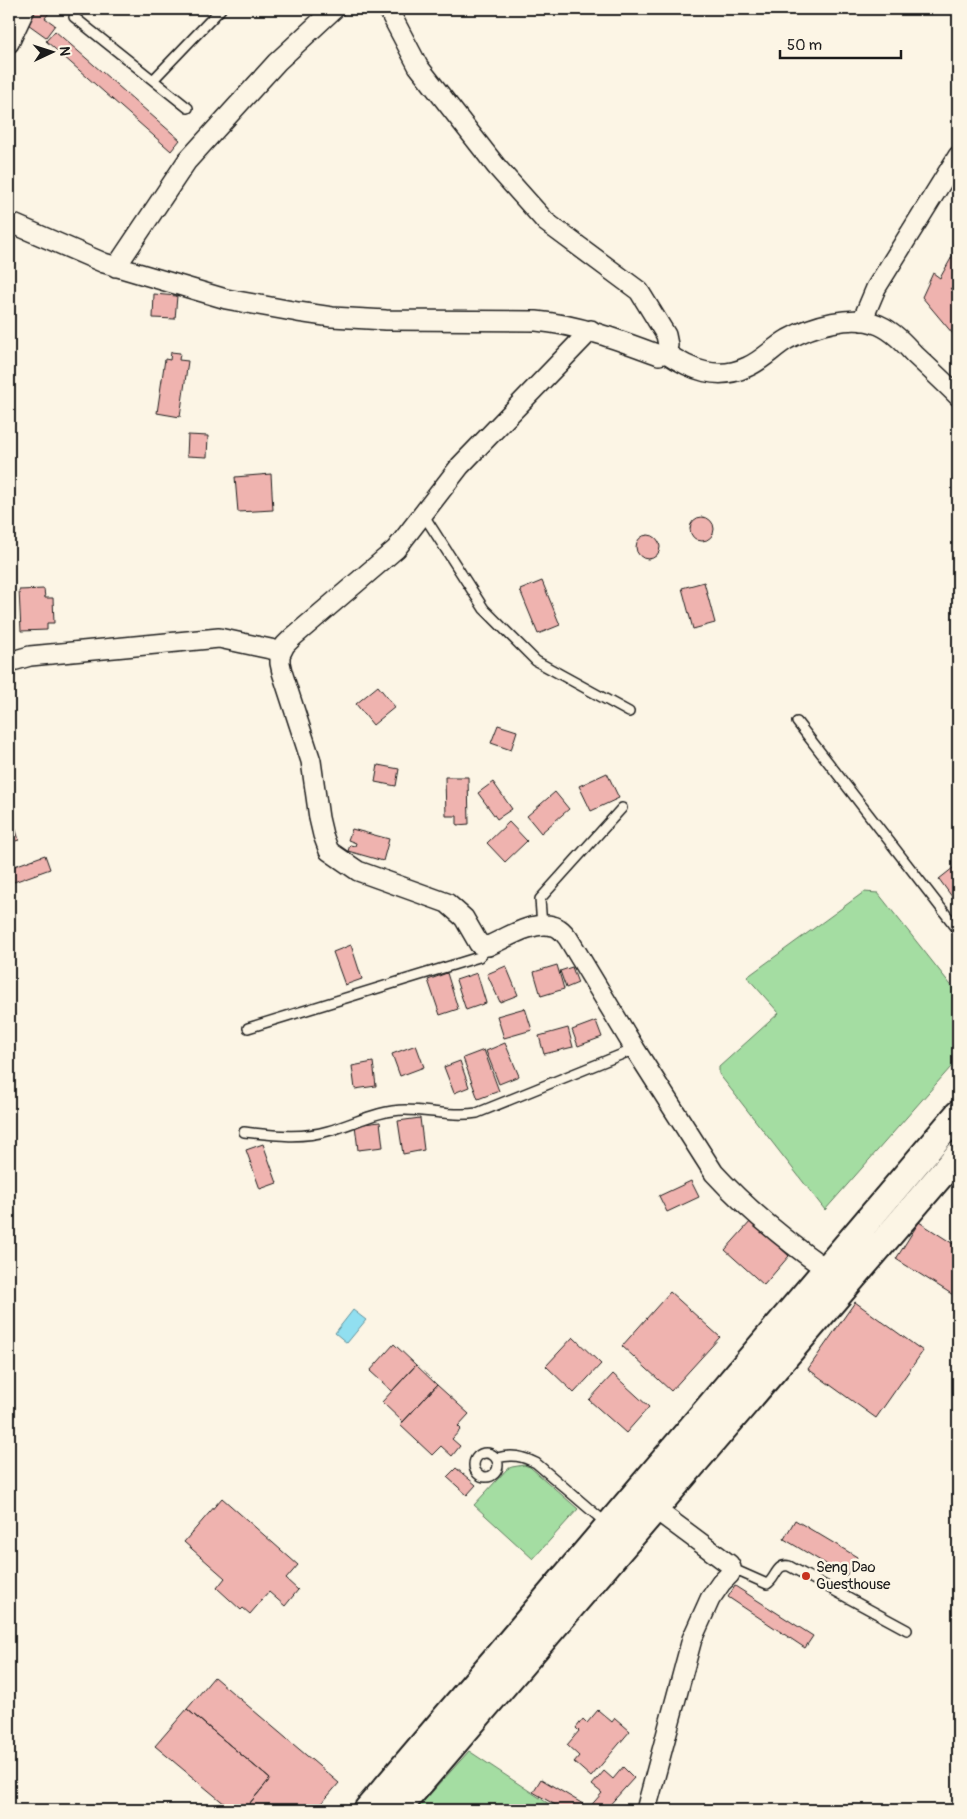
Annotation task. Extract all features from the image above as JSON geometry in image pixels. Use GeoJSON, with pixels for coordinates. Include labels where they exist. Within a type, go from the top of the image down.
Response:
{"type":"FeatureCollection","features":[{"type":"Feature","properties":{"kind":"main road"},"geometry":{"type":"LineString","coordinates":[[368,1810],[654,1509],[690,1449],[826,1269],[958,1114]]}},
{"type":"Feature","properties":{"kind":"main road"},"geometry":{"type":"LineString","coordinates":[[397,1810],[482,1692],[609,1526],[690,1449],[958,1156]]}},
{"type":"Feature","properties":{"kind":"street"},"geometry":{"type":"LineString","coordinates":[[9,43],[26,9]]}},
{"type":"Feature","properties":{"kind":"street"},"geometry":{"type":"LineString","coordinates":[[116,267],[188,161],[277,62],[334,9]]}},
{"type":"Feature","properties":{"kind":"street"},"geometry":{"type":"LineString","coordinates":[[388,9],[418,66],[496,166],[546,222],[639,292],[666,335],[668,345],[666,353]]}},
{"type":"Feature","properties":{"kind":"street"},"geometry":{"type":"LineString","coordinates":[[862,321],[876,288],[958,156]]}},
{"type":"Feature","properties":{"kind":"street"},"geometry":{"type":"LineString","coordinates":[[9,222],[104,264],[226,299],[298,312],[386,320],[536,321],[560,323],[592,330],[659,355],[666,353],[698,371],[724,374],[748,367],[789,339],[832,322],[862,321],[878,324],[892,332],[958,396]]}},
{"type":"Feature","properties":{"kind":"street"},"geometry":{"type":"LineString","coordinates":[[592,330],[460,466],[396,549],[293,636],[280,655],[282,672],[311,761],[321,826],[329,851],[358,872],[448,903],[464,918],[479,944],[484,946],[532,927],[553,926],[560,930],[568,938],[635,1049],[714,1173],[728,1189],[789,1243],[826,1269]]}},
{"type":"Feature","properties":{"kind":"street"},"geometry":{"type":"LineString","coordinates":[[9,662],[30,656],[219,638],[275,650],[280,655]]}},
{"type":"Feature","properties":{"kind":"street"},"geometry":{"type":"LineString","coordinates":[[646,1810],[692,1639],[710,1599],[730,1574],[731,1568],[729,1564],[654,1509]]}},
{"type":"Feature","properties":{"kind":"lane"},"geometry":{"type":"LineString","coordinates":[[153,80],[221,9]]}},
{"type":"Feature","properties":{"kind":"lane"},"geometry":{"type":"LineString","coordinates":[[74,17],[188,108]]}},
{"type":"Feature","properties":{"kind":"lane"},"geometry":{"type":"LineString","coordinates":[[424,514],[484,609],[536,660],[629,712]]}},
{"type":"Feature","properties":{"kind":"lane"},"geometry":{"type":"LineString","coordinates":[[798,722],[958,930]]}},
{"type":"Feature","properties":{"kind":"lane"},"geometry":{"type":"LineString","coordinates":[[542,926],[540,899],[622,808]]}},
{"type":"Feature","properties":{"kind":"lane"},"geometry":{"type":"LineString","coordinates":[[248,1028],[480,957],[484,952],[484,946]]}},
{"type":"Feature","properties":{"kind":"lane"},"geometry":{"type":"LineString","coordinates":[[244,1132],[290,1136],[326,1132],[377,1114],[405,1110],[460,1116],[477,1113],[635,1049]]}},
{"type":"Feature","properties":{"kind":"lane"},"geometry":{"type":"LineString","coordinates":[[496,1458],[525,1457],[536,1463],[609,1526]]}},
{"type":"Feature","properties":{"kind":"lane"},"geometry":{"type":"LineString","coordinates":[[731,1568],[767,1584],[771,1582],[780,1567],[784,1565],[789,1566],[907,1630]]}},
{"type":"Feature","properties":{"kind":"green space"},"geometry":{"type":"Polygon","coordinates":[[[864,892],[878,893],[958,994],[958,1059],[825,1210],[719,1074],[719,1067],[779,1013],[747,977],[864,892]]]}},
{"type":"Feature","properties":{"kind":"green space"},"geometry":{"type":"Polygon","coordinates":[[[524,1465],[530,1467],[578,1509],[533,1559],[474,1505],[507,1469],[524,1465]]]}},
{"type":"Feature","properties":{"kind":"green space"},"geometry":{"type":"Polygon","coordinates":[[[469,1751],[558,1810],[416,1810],[469,1751]]]}},
{"type":"Feature","properties":{"kind":"water"},"geometry":{"type":"Polygon","coordinates":[[[353,1310],[366,1320],[347,1343],[335,1333],[353,1310]]]}},
{"type":"Feature","properties":{"kind":"building"},"geometry":{"type":"Polygon","coordinates":[[[34,9],[52,9],[45,18],[55,25],[46,37],[25,22],[34,9]]]}},
{"type":"Feature","properties":{"kind":"building"},"geometry":{"type":"Polygon","coordinates":[[[55,31],[180,140],[171,151],[46,41],[55,31]]]}},
{"type":"Feature","properties":{"kind":"building"},"geometry":{"type":"Polygon","coordinates":[[[958,246],[958,292],[950,288],[958,299],[958,340],[922,297],[933,273],[940,278],[958,246]]]}},
{"type":"Feature","properties":{"kind":"building"},"geometry":{"type":"Polygon","coordinates":[[[154,294],[177,296],[175,319],[153,318],[154,294]]]}},
{"type":"Feature","properties":{"kind":"building"},"geometry":{"type":"Polygon","coordinates":[[[171,352],[180,353],[179,360],[188,361],[180,417],[157,413],[165,359],[170,360],[171,352]]]}},
{"type":"Feature","properties":{"kind":"building"},"geometry":{"type":"Polygon","coordinates":[[[188,435],[208,436],[207,457],[187,456],[188,435]]]}},
{"type":"Feature","properties":{"kind":"building"},"geometry":{"type":"Polygon","coordinates":[[[271,474],[273,510],[238,512],[235,477],[271,474]]]}},
{"type":"Feature","properties":{"kind":"building"},"geometry":{"type":"Polygon","coordinates":[[[702,517],[710,521],[714,529],[710,537],[702,541],[694,537],[690,529],[694,521],[702,517]]]}},
{"type":"Feature","properties":{"kind":"building"},"geometry":{"type":"Polygon","coordinates":[[[648,535],[656,539],[660,547],[656,555],[648,559],[640,555],[636,547],[640,539],[648,535]]]}},
{"type":"Feature","properties":{"kind":"building"},"geometry":{"type":"Polygon","coordinates":[[[542,581],[560,625],[538,634],[520,590],[542,581]]]}},
{"type":"Feature","properties":{"kind":"building"},"geometry":{"type":"Polygon","coordinates":[[[704,582],[715,623],[693,629],[682,588],[704,582]]]}},
{"type":"Feature","properties":{"kind":"building"},"geometry":{"type":"Polygon","coordinates":[[[44,589],[45,598],[53,598],[54,623],[47,623],[47,630],[21,631],[19,590],[44,589]]]}},
{"type":"Feature","properties":{"kind":"building"},"geometry":{"type":"Polygon","coordinates":[[[378,686],[395,707],[373,725],[356,704],[378,686]]]}},
{"type":"Feature","properties":{"kind":"building"},"geometry":{"type":"Polygon","coordinates":[[[498,725],[517,731],[511,750],[491,743],[498,725]]]}},
{"type":"Feature","properties":{"kind":"building"},"geometry":{"type":"Polygon","coordinates":[[[378,765],[399,769],[396,786],[375,782],[378,765]]]}},
{"type":"Feature","properties":{"kind":"building"},"geometry":{"type":"Polygon","coordinates":[[[607,773],[619,798],[591,811],[579,786],[607,773]]]}},
{"type":"Feature","properties":{"kind":"building"},"geometry":{"type":"Polygon","coordinates":[[[445,777],[468,777],[469,824],[457,825],[457,816],[446,816],[445,777]]]}},
{"type":"Feature","properties":{"kind":"building"},"geometry":{"type":"Polygon","coordinates":[[[493,782],[512,809],[497,819],[478,793],[493,782]]]}},
{"type":"Feature","properties":{"kind":"building"},"geometry":{"type":"Polygon","coordinates":[[[555,792],[569,809],[541,833],[527,816],[555,792]]]}},
{"type":"Feature","properties":{"kind":"building"},"geometry":{"type":"Polygon","coordinates":[[[9,808],[19,840],[9,843],[9,808]]]}},
{"type":"Feature","properties":{"kind":"building"},"geometry":{"type":"Polygon","coordinates":[[[509,822],[527,841],[505,862],[487,843],[509,822]]]}},
{"type":"Feature","properties":{"kind":"building"},"geometry":{"type":"Polygon","coordinates":[[[352,829],[389,839],[383,861],[348,851],[350,845],[355,846],[356,843],[348,840],[352,829]]]}},
{"type":"Feature","properties":{"kind":"building"},"geometry":{"type":"Polygon","coordinates":[[[45,855],[50,869],[11,883],[9,868],[45,855]]]}},
{"type":"Feature","properties":{"kind":"building"},"geometry":{"type":"Polygon","coordinates":[[[958,864],[958,905],[939,879],[958,864]]]}},
{"type":"Feature","properties":{"kind":"building"},"geometry":{"type":"Polygon","coordinates":[[[351,945],[362,979],[345,985],[333,952],[351,945]]]}},
{"type":"Feature","properties":{"kind":"building"},"geometry":{"type":"Polygon","coordinates":[[[557,965],[564,989],[541,996],[534,972],[557,965]]]}},
{"type":"Feature","properties":{"kind":"building"},"geometry":{"type":"Polygon","coordinates":[[[506,966],[518,995],[500,1002],[487,974],[506,966]]]}},
{"type":"Feature","properties":{"kind":"building"},"geometry":{"type":"Polygon","coordinates":[[[572,967],[578,983],[566,988],[560,971],[572,967]]]}},
{"type":"Feature","properties":{"kind":"building"},"geometry":{"type":"Polygon","coordinates":[[[447,973],[458,1009],[440,1015],[428,980],[447,973]]]}},
{"type":"Feature","properties":{"kind":"building"},"geometry":{"type":"Polygon","coordinates":[[[477,973],[486,1003],[466,1010],[456,980],[477,973]]]}},
{"type":"Feature","properties":{"kind":"building"},"geometry":{"type":"Polygon","coordinates":[[[525,1008],[532,1030],[504,1038],[497,1016],[525,1008]]]}},
{"type":"Feature","properties":{"kind":"building"},"geometry":{"type":"Polygon","coordinates":[[[596,1021],[602,1037],[578,1046],[572,1030],[596,1021]]]}},
{"type":"Feature","properties":{"kind":"building"},"geometry":{"type":"Polygon","coordinates":[[[568,1028],[573,1047],[544,1054],[539,1036],[568,1028]]]}},
{"type":"Feature","properties":{"kind":"building"},"geometry":{"type":"Polygon","coordinates":[[[505,1043],[519,1076],[499,1084],[486,1051],[505,1043]]]}},
{"type":"Feature","properties":{"kind":"building"},"geometry":{"type":"Polygon","coordinates":[[[416,1045],[424,1067],[400,1076],[392,1054],[416,1045]]]}},
{"type":"Feature","properties":{"kind":"building"},"geometry":{"type":"Polygon","coordinates":[[[484,1050],[499,1091],[478,1099],[463,1058],[484,1050]]]}},
{"type":"Feature","properties":{"kind":"building"},"geometry":{"type":"Polygon","coordinates":[[[460,1061],[469,1087],[454,1093],[444,1067],[460,1061]]]}},
{"type":"Feature","properties":{"kind":"building"},"geometry":{"type":"Polygon","coordinates":[[[373,1062],[376,1086],[355,1089],[352,1066],[373,1062]]]}},
{"type":"Feature","properties":{"kind":"building"},"geometry":{"type":"Polygon","coordinates":[[[420,1118],[424,1150],[403,1154],[398,1121],[420,1118]]]}},
{"type":"Feature","properties":{"kind":"building"},"geometry":{"type":"Polygon","coordinates":[[[380,1122],[383,1147],[358,1150],[355,1125],[380,1122]]]}},
{"type":"Feature","properties":{"kind":"building"},"geometry":{"type":"Polygon","coordinates":[[[263,1144],[277,1183],[260,1189],[246,1150],[263,1144]]]}},
{"type":"Feature","properties":{"kind":"building"},"geometry":{"type":"Polygon","coordinates":[[[691,1181],[699,1197],[667,1212],[659,1196],[691,1181]]]}},
{"type":"Feature","properties":{"kind":"building"},"geometry":{"type":"Polygon","coordinates":[[[751,1221],[789,1256],[764,1285],[725,1250],[751,1221]]]}},
{"type":"Feature","properties":{"kind":"building"},"geometry":{"type":"Polygon","coordinates":[[[919,1222],[958,1247],[958,1298],[896,1259],[919,1222]]]}},
{"type":"Feature","properties":{"kind":"building"},"geometry":{"type":"Polygon","coordinates":[[[670,1292],[720,1337],[671,1391],[622,1346],[670,1292]]]}},
{"type":"Feature","properties":{"kind":"building"},"geometry":{"type":"Polygon","coordinates":[[[855,1302],[923,1351],[876,1418],[808,1369],[855,1302]]]}},
{"type":"Feature","properties":{"kind":"building"},"geometry":{"type":"Polygon","coordinates":[[[573,1337],[601,1364],[574,1393],[546,1366],[573,1337]]]}},
{"type":"Feature","properties":{"kind":"building"},"geometry":{"type":"Polygon","coordinates":[[[394,1344],[416,1365],[392,1391],[370,1371],[394,1344]]]}},
{"type":"Feature","properties":{"kind":"building"},"geometry":{"type":"Polygon","coordinates":[[[416,1365],[437,1385],[403,1422],[382,1402],[416,1365]]]}},
{"type":"Feature","properties":{"kind":"building"},"geometry":{"type":"Polygon","coordinates":[[[613,1374],[649,1407],[626,1433],[589,1400],[613,1374]]]}},
{"type":"Feature","properties":{"kind":"building"},"geometry":{"type":"Polygon","coordinates":[[[437,1385],[469,1414],[458,1426],[461,1429],[452,1439],[460,1446],[452,1456],[441,1446],[432,1455],[400,1425],[437,1385]]]}},
{"type":"Feature","properties":{"kind":"building"},"geometry":{"type":"Polygon","coordinates":[[[456,1468],[476,1485],[467,1495],[447,1477],[456,1468]]]}},
{"type":"Feature","properties":{"kind":"building"},"geometry":{"type":"Polygon","coordinates":[[[222,1498],[298,1565],[286,1579],[298,1590],[285,1606],[269,1592],[250,1614],[243,1608],[241,1610],[217,1588],[225,1578],[184,1542],[222,1498]]]}},
{"type":"Feature","properties":{"kind":"building"},"geometry":{"type":"Polygon","coordinates":[[[795,1520],[857,1557],[846,1576],[784,1539],[795,1520]]]}},
{"type":"Feature","properties":{"kind":"building"},"geometry":{"type":"Polygon","coordinates":[[[735,1586],[813,1636],[805,1648],[728,1597],[735,1586]]]}},
{"type":"Feature","properties":{"kind":"building"},"geometry":{"type":"Polygon","coordinates":[[[214,1677],[339,1783],[316,1810],[244,1810],[270,1779],[187,1709],[214,1677]]]}},
{"type":"Feature","properties":{"kind":"building"},"geometry":{"type":"Polygon","coordinates":[[[187,1709],[270,1779],[244,1810],[232,1810],[155,1746],[187,1709]]]}},
{"type":"Feature","properties":{"kind":"building"},"geometry":{"type":"Polygon","coordinates":[[[598,1710],[612,1722],[615,1718],[630,1731],[591,1777],[574,1762],[579,1756],[567,1745],[579,1731],[576,1728],[583,1719],[587,1723],[598,1710]]]}},
{"type":"Feature","properties":{"kind":"building"},"geometry":{"type":"Polygon","coordinates":[[[623,1767],[634,1778],[605,1810],[587,1810],[602,1793],[592,1785],[604,1771],[613,1779],[623,1767]]]}},
{"type":"Feature","properties":{"kind":"building"},"geometry":{"type":"Polygon","coordinates":[[[541,1779],[583,1804],[580,1810],[564,1810],[533,1792],[541,1779]]]}},
{"type":"Feature","properties":{"kind":"place","name":"Seng Dao Guesthouse"},"geometry":{"type":"Point","coordinates":[806,1576]}}]}
